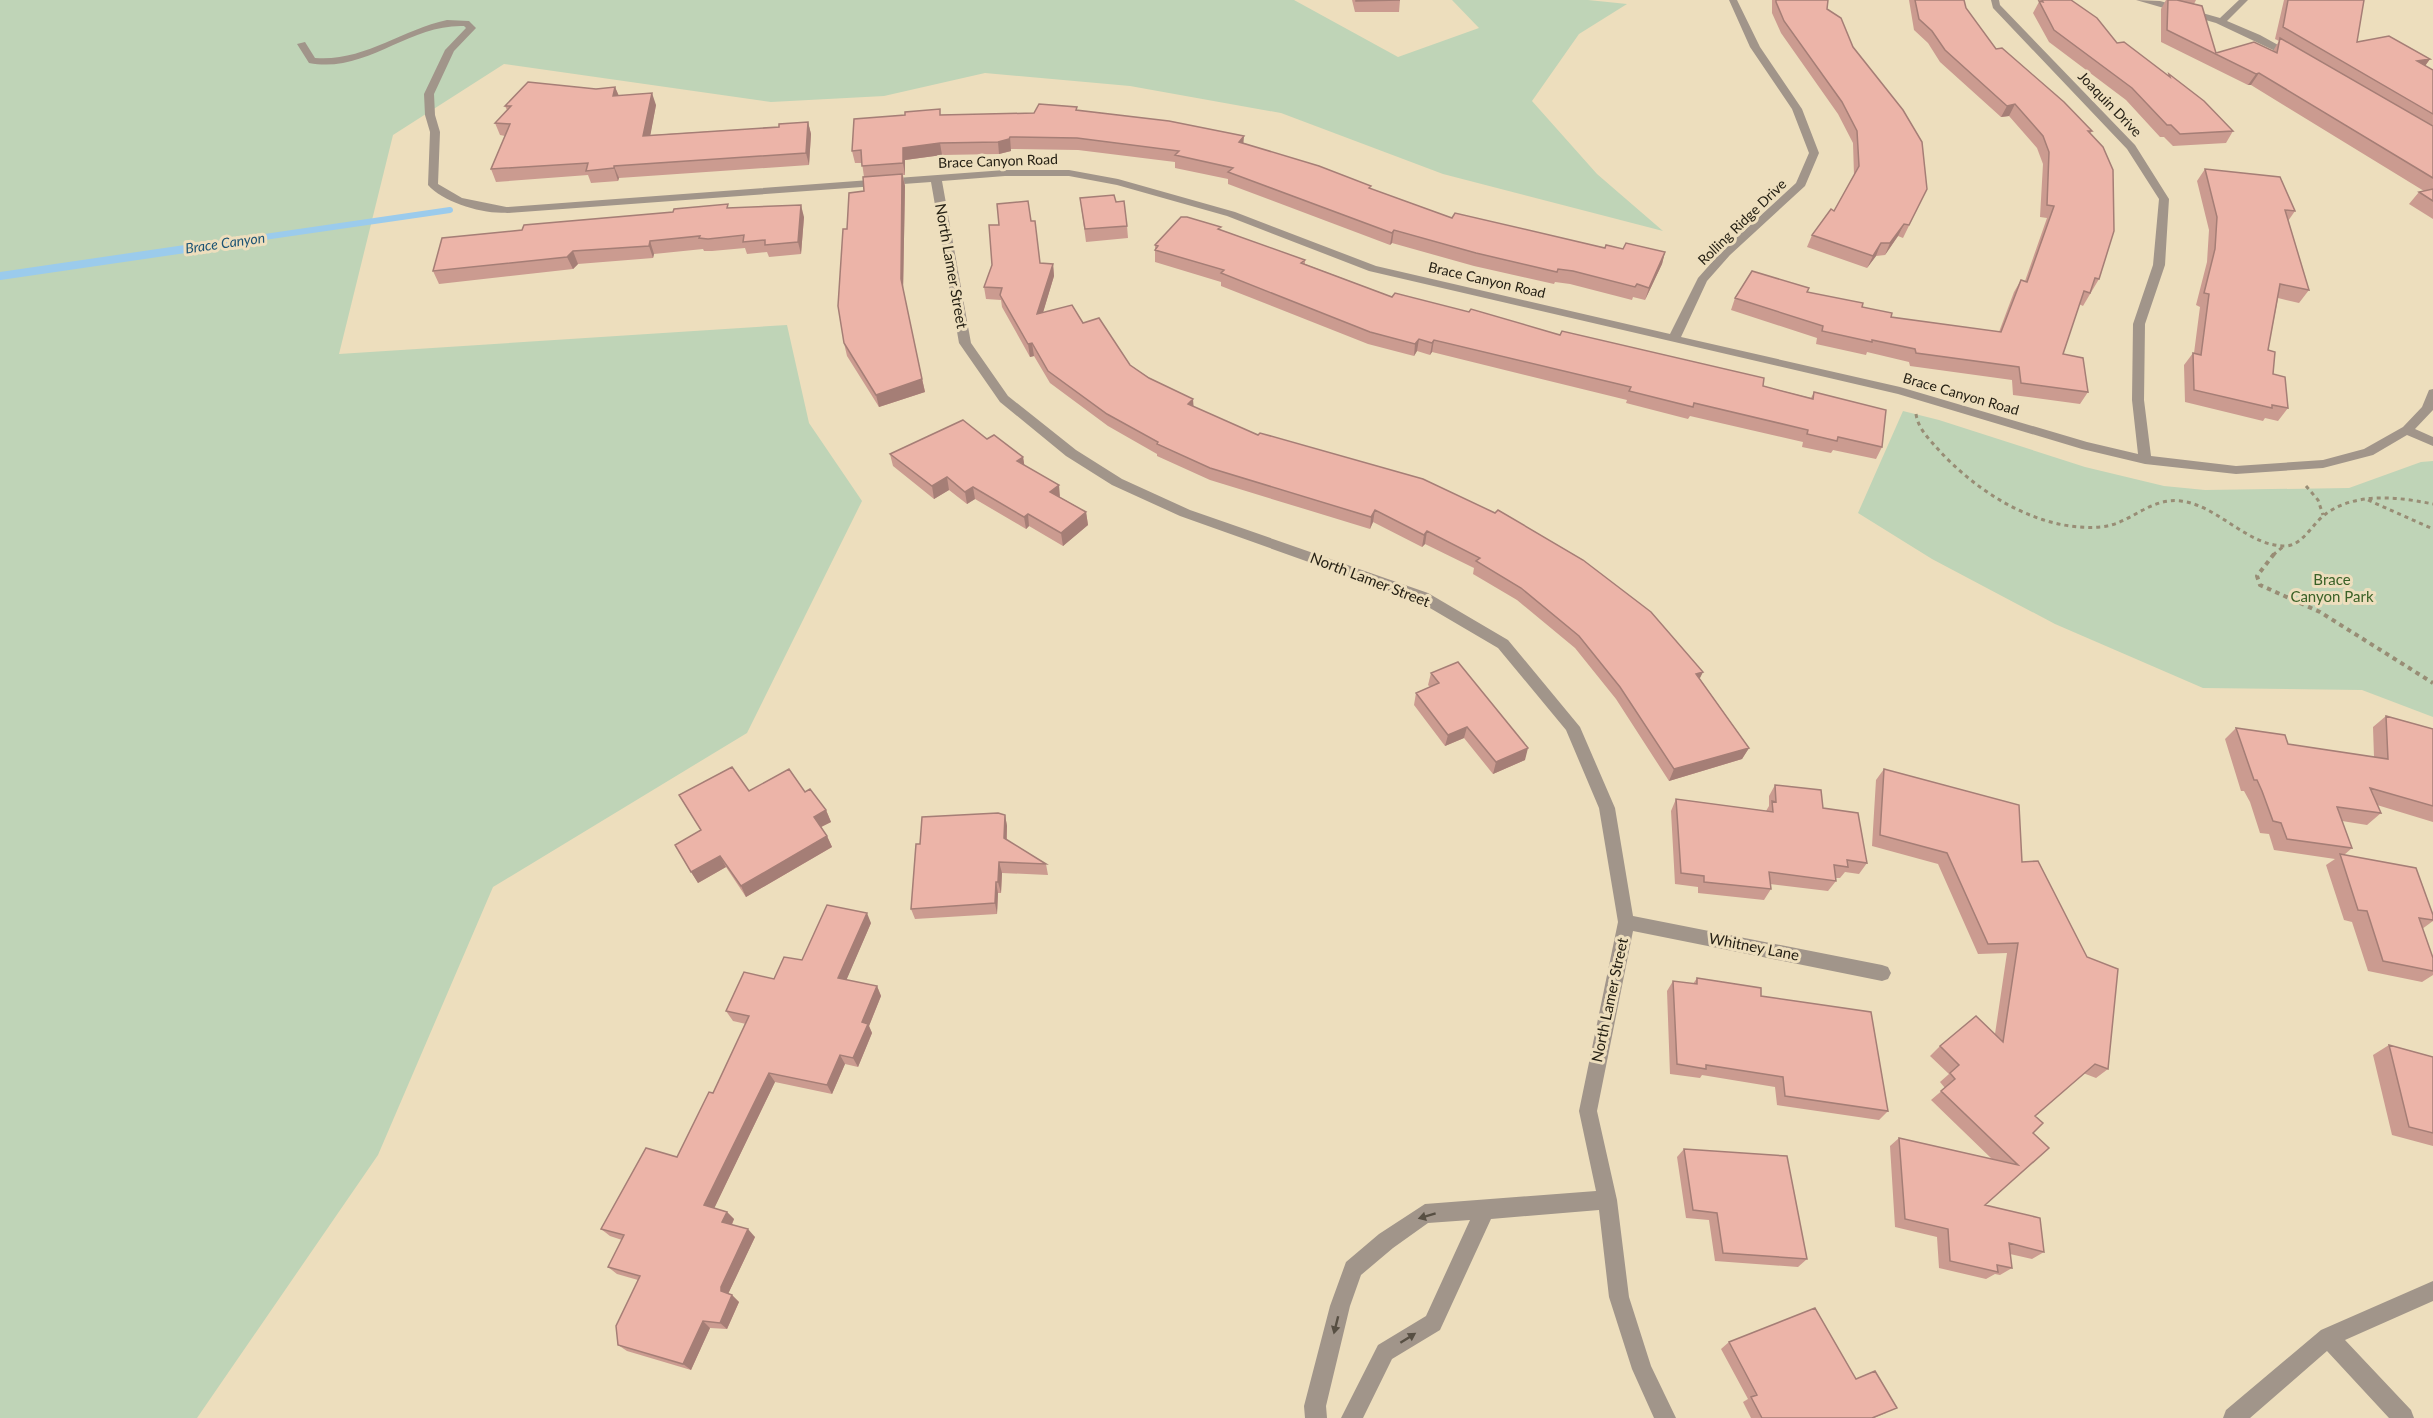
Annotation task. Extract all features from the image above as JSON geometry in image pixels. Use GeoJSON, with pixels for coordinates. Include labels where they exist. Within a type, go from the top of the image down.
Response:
{"type":"FeatureCollection","features":[{"type":"Feature","properties":{"kind":"street","name":"Rolling Ridge Drive"},"geometry":{"type":"LineString","coordinates":[[1674,338],[1702,279],[1726,253],[1801,184],[1814,153],[1797,109],[1755,47],[1734,0]]}},
{"type":"Feature","properties":{"kind":"street","name":"Joaquin Drive"},"geometry":{"type":"LineString","coordinates":[[1995,0],[1996,6],[2131,147],[2164,199],[2159,265],[2139,324],[2138,400],[2145,460]]}},
{"type":"Feature","properties":{"kind":"street"},"geometry":{"type":"LineString","coordinates":[[2140,0],[2178,7],[2222,21],[2303,62]]}},
{"type":"Feature","properties":{"kind":"street"},"geometry":{"type":"LineString","coordinates":[[2222,21],[2244,0]]}},
{"type":"Feature","properties":{"kind":"street","name":"Brace Canyon Road"},"geometry":{"type":"LineString","coordinates":[[302,44],[312,61],[343,62],[365,56],[442,22],[466,23],[471,28],[450,50],[429,94],[430,115],[435,132],[433,185],[445,197],[460,202],[507,210],[1005,173],[1069,173],[1118,182],[1231,214],[1373,269],[1921,397],[2086,446],[2145,460],[2236,470],[2323,464],[2368,452],[2407,430],[2428,408],[2433,393]]}},
{"type":"Feature","properties":{"kind":"street","name":"North Lamer Street"},"geometry":{"type":"LineString","coordinates":[[936,178],[965,343],[1004,399],[1071,453],[1117,482],[1185,513],[1423,597],[1503,644],[1572,728],[1607,808],[1626,922],[1588,1111],[1607,1200],[1619,1297],[1642,1369],[1665,1418]]}},
{"type":"Feature","properties":{"kind":"street"},"geometry":{"type":"LineString","coordinates":[[2407,430],[2433,442]]}},
{"type":"Feature","properties":{"kind":"street","name":"Whitney Lane"},"geometry":{"type":"LineString","coordinates":[[1626,922],[1882,973]]}},
{"type":"Feature","properties":{"kind":"street"},"geometry":{"type":"LineString","coordinates":[[1316,1418],[1315,1406],[1340,1306],[1353,1269],[1425,1214],[1607,1200]]}},
{"type":"Feature","properties":{"kind":"street"},"geometry":{"type":"LineString","coordinates":[[1353,1418],[1385,1352],[1433,1323],[1485,1209]]}},
{"type":"Feature","properties":{"kind":"street"},"geometry":{"type":"LineString","coordinates":[[2234,1418],[2328,1337],[2433,1291]]}},
{"type":"Feature","properties":{"kind":"street"},"geometry":{"type":"LineString","coordinates":[[2328,1337],[2403,1418]]}},
{"type":"Feature","properties":{"kind":"path"},"geometry":{"type":"LineString","coordinates":[[1921,397],[1916,421],[1944,457],[1991,493],[2043,518],[2069,525],[2106,526],[2159,501],[2182,501],[2215,511],[2264,540],[2284,546]]}},
{"type":"Feature","properties":{"kind":"path"},"geometry":{"type":"LineString","coordinates":[[2289,466],[2318,500],[2323,516]]}},
{"type":"Feature","properties":{"kind":"path"},"geometry":{"type":"LineString","coordinates":[[2433,504],[2406,499],[2367,499],[2344,505],[2323,516],[2301,539],[2270,555],[2257,576],[2260,585],[2320,612],[2433,683]]}},
{"type":"Feature","properties":{"kind":"path"},"geometry":{"type":"LineString","coordinates":[[2367,499],[2433,529]]}},
{"type":"Feature","properties":{"kind":"green space"},"geometry":{"type":"Polygon","coordinates":[[[0,0],[1294,0],[1398,57],[1479,28],[1452,0],[1588,0],[1627,4],[1579,34],[1532,101],[1597,174],[1663,231],[1443,174],[1281,113],[1130,86],[985,73],[884,96],[771,102],[504,64],[393,135],[339,354],[787,325],[809,423],[862,501],[747,733],[493,887],[378,1155],[197,1418],[0,1418],[0,0]]]}},
{"type":"Feature","properties":{"kind":"green space","name":"Brace Canyon Park"},"geometry":{"type":"Polygon","coordinates":[[[1903,411],[1939,420],[2085,467],[2164,486],[2205,490],[2349,488],[2421,462],[2433,461],[2433,717],[2362,690],[2203,688],[2055,624],[1932,559],[1858,513],[1903,411]]]}},
{"type":"Feature","properties":{"kind":"building"},"geometry":{"type":"Polygon","coordinates":[[[1776,0],[1828,0],[1827,9],[1841,18],[1853,47],[1903,110],[1922,142],[1927,189],[1909,225],[1904,224],[1890,243],[1881,243],[1873,256],[1812,235],[1831,209],[1834,211],[1859,166],[1857,131],[1842,102],[1784,21],[1776,0]]]}},
{"type":"Feature","properties":{"kind":"building"},"geometry":{"type":"Polygon","coordinates":[[[1915,0],[1964,0],[1966,8],[1996,49],[2002,48],[2064,102],[2092,131],[2088,131],[2103,147],[2113,170],[2114,231],[2099,279],[2095,278],[2090,293],[2084,291],[2063,354],[2083,358],[2088,392],[2021,383],[2019,367],[1916,353],[1915,349],[1822,331],[1823,326],[1735,298],[1752,271],[1809,288],[1807,292],[1863,303],[1862,307],[1892,313],[1891,317],[2001,332],[2021,280],[2027,282],[2054,206],[2047,205],[2049,152],[2043,136],[2015,104],[2007,106],[1945,50],[1932,31],[1919,19],[1915,0]]]}},
{"type":"Feature","properties":{"kind":"building"},"geometry":{"type":"Polygon","coordinates":[[[2042,0],[2071,0],[2097,18],[2117,43],[2124,42],[2204,101],[2233,131],[2180,134],[2171,125],[2167,125],[2132,88],[2054,30],[2039,1],[2043,2],[2042,0]]]}},
{"type":"Feature","properties":{"kind":"building"},"geometry":{"type":"Polygon","coordinates":[[[2168,0],[2202,6],[2216,53],[2254,42],[2277,53],[2280,38],[2433,126],[2433,178],[2259,73],[2256,74],[2167,30],[2168,0]]]}},
{"type":"Feature","properties":{"kind":"building"},"geometry":{"type":"Polygon","coordinates":[[[2288,0],[2364,0],[2357,42],[2389,36],[2430,59],[2417,61],[2433,70],[2433,114],[2283,27],[2288,0]]]}},
{"type":"Feature","properties":{"kind":"building"},"geometry":{"type":"Polygon","coordinates":[[[528,82],[596,89],[615,87],[613,96],[652,93],[643,136],[779,127],[779,124],[808,122],[806,153],[614,166],[614,168],[586,171],[588,163],[491,169],[510,124],[495,123],[511,106],[505,106],[528,82]]]}},
{"type":"Feature","properties":{"kind":"building"},"geometry":{"type":"Polygon","coordinates":[[[1039,104],[1077,107],[1076,110],[1169,121],[1244,136],[1239,142],[1319,166],[1371,186],[1369,188],[1452,218],[1455,213],[1605,248],[1606,245],[1623,249],[1626,243],[1665,252],[1649,288],[1637,284],[1635,287],[1573,271],[1558,269],[1557,272],[1476,253],[1394,230],[1392,233],[1228,172],[1233,168],[1175,155],[1179,151],[1077,138],[1010,137],[998,142],[940,143],[903,148],[903,163],[862,166],[861,150],[852,151],[854,119],[905,115],[905,112],[940,109],[940,115],[1034,113],[1039,104]]]}},
{"type":"Feature","properties":{"kind":"building"},"geometry":{"type":"Polygon","coordinates":[[[2205,169],[2280,177],[2295,211],[2285,210],[2309,290],[2280,284],[2268,350],[2275,352],[2273,374],[2285,377],[2288,408],[2272,405],[2272,408],[2194,390],[2193,353],[2201,355],[2209,294],[2204,293],[2215,249],[2217,217],[2205,169]]]}},
{"type":"Feature","properties":{"kind":"building"},"geometry":{"type":"Polygon","coordinates":[[[902,174],[901,279],[922,379],[876,395],[844,343],[838,306],[843,229],[847,229],[849,193],[864,191],[863,177],[902,174]]]}},
{"type":"Feature","properties":{"kind":"building"},"geometry":{"type":"Polygon","coordinates":[[[2433,189],[2433,201],[2419,192],[2433,189]]]}},
{"type":"Feature","properties":{"kind":"building"},"geometry":{"type":"Polygon","coordinates":[[[1114,195],[1116,202],[1124,201],[1127,226],[1085,229],[1080,198],[1114,195]]]}},
{"type":"Feature","properties":{"kind":"building"},"geometry":{"type":"Polygon","coordinates":[[[1028,201],[1031,221],[1035,221],[1040,263],[1053,264],[1037,314],[1072,305],[1083,323],[1099,318],[1130,365],[1149,378],[1193,399],[1188,404],[1258,435],[1260,433],[1423,479],[1495,513],[1498,510],[1583,560],[1651,612],[1703,672],[1696,674],[1749,748],[1674,769],[1620,687],[1579,636],[1521,588],[1476,561],[1480,558],[1427,531],[1424,535],[1375,510],[1371,517],[1210,468],[1157,444],[1158,442],[1107,414],[1048,371],[1032,343],[1028,344],[1000,295],[1002,288],[984,287],[992,265],[989,225],[999,225],[997,204],[1028,201]]]}},
{"type":"Feature","properties":{"kind":"building"},"geometry":{"type":"Polygon","coordinates":[[[728,204],[727,208],[801,205],[798,242],[765,245],[765,240],[743,242],[744,235],[708,239],[699,238],[700,236],[650,241],[649,246],[573,251],[567,257],[433,271],[442,238],[522,230],[524,225],[673,212],[674,209],[728,204]]]}},
{"type":"Feature","properties":{"kind":"building"},"geometry":{"type":"Polygon","coordinates":[[[1181,217],[1221,227],[1218,229],[1305,260],[1301,263],[1392,297],[1395,293],[1469,312],[1471,309],[1560,335],[1562,331],[1764,378],[1763,386],[1813,399],[1814,392],[1886,410],[1882,447],[1838,437],[1837,441],[1807,434],[1808,430],[1694,403],[1693,407],[1629,391],[1631,387],[1434,340],[1432,343],[1419,339],[1415,344],[1370,332],[1221,273],[1224,270],[1155,250],[1158,246],[1155,245],[1181,217]]]}},
{"type":"Feature","properties":{"kind":"building"},"geometry":{"type":"Polygon","coordinates":[[[963,420],[987,439],[994,435],[1023,457],[1017,461],[1059,485],[1050,492],[1086,512],[1061,533],[1028,514],[1024,517],[973,487],[965,492],[947,477],[932,486],[890,454],[963,420]]]}},
{"type":"Feature","properties":{"kind":"building"},"geometry":{"type":"Polygon","coordinates":[[[1458,662],[1528,748],[1496,762],[1467,727],[1448,735],[1416,693],[1439,683],[1431,673],[1458,662]]]}},
{"type":"Feature","properties":{"kind":"building"},"geometry":{"type":"Polygon","coordinates":[[[2386,716],[2433,729],[2433,806],[2370,788],[2381,813],[2337,807],[2352,848],[2287,839],[2281,823],[2273,821],[2257,780],[2254,780],[2236,728],[2285,735],[2288,744],[2388,759],[2386,716]]]}},
{"type":"Feature","properties":{"kind":"building"},"geometry":{"type":"Polygon","coordinates":[[[732,767],[749,791],[789,769],[805,792],[810,789],[826,810],[814,817],[827,836],[741,886],[720,856],[691,872],[675,845],[701,830],[679,795],[732,767]]]}},
{"type":"Feature","properties":{"kind":"building"},"geometry":{"type":"Polygon","coordinates":[[[1884,769],[2019,805],[2022,862],[2038,861],[2087,957],[2118,969],[2108,1069],[2095,1064],[2035,1116],[2043,1123],[2033,1133],[2049,1148],[1985,1205],[2040,1218],[2044,1252],[2009,1243],[2012,1268],[1997,1265],[1998,1272],[1950,1261],[1948,1229],[1905,1219],[1899,1138],[2018,1165],[1941,1091],[1955,1079],[1950,1073],[1959,1065],[1940,1046],[1976,1016],[2003,1042],[2018,943],[1988,944],[1947,853],[1880,835],[1884,769]]]}},
{"type":"Feature","properties":{"kind":"building"},"geometry":{"type":"Polygon","coordinates":[[[1775,785],[1821,790],[1823,808],[1858,813],[1867,863],[1847,860],[1848,867],[1834,865],[1836,881],[1769,872],[1771,889],[1704,882],[1704,876],[1681,873],[1676,799],[1773,812],[1772,801],[1776,802],[1775,785]]]}},
{"type":"Feature","properties":{"kind":"building"},"geometry":{"type":"Polygon","coordinates":[[[998,813],[1005,815],[1004,838],[1046,864],[999,862],[995,903],[911,909],[916,844],[920,844],[922,817],[998,813]]]}},
{"type":"Feature","properties":{"kind":"building"},"geometry":{"type":"Polygon","coordinates":[[[2340,854],[2416,868],[2433,915],[2433,920],[2419,918],[2433,958],[2433,971],[2383,961],[2367,911],[2358,910],[2340,854]]]}},
{"type":"Feature","properties":{"kind":"building"},"geometry":{"type":"Polygon","coordinates":[[[827,905],[867,913],[838,978],[877,986],[862,1022],[868,1024],[853,1058],[840,1055],[827,1085],[769,1073],[704,1205],[727,1212],[722,1222],[748,1229],[721,1287],[721,1291],[732,1295],[720,1323],[703,1321],[683,1364],[618,1345],[616,1326],[640,1276],[608,1267],[624,1235],[601,1229],[646,1148],[677,1157],[709,1092],[713,1093],[749,1016],[726,1011],[744,972],[774,979],[784,957],[802,960],[827,905]]]}},
{"type":"Feature","properties":{"kind":"building"},"geometry":{"type":"Polygon","coordinates":[[[1697,978],[1761,988],[1761,996],[1871,1012],[1888,1111],[1785,1096],[1783,1077],[1706,1065],[1706,1069],[1677,1064],[1673,981],[1697,984],[1697,978]]]}},
{"type":"Feature","properties":{"kind":"building"},"geometry":{"type":"Polygon","coordinates":[[[2389,1045],[2433,1057],[2433,1133],[2409,1127],[2389,1045]]]}},
{"type":"Feature","properties":{"kind":"building"},"geometry":{"type":"Polygon","coordinates":[[[1684,1149],[1787,1156],[1807,1259],[1723,1253],[1717,1213],[1693,1210],[1684,1149]]]}},
{"type":"Feature","properties":{"kind":"building"},"geometry":{"type":"Polygon","coordinates":[[[1815,1308],[1856,1379],[1875,1371],[1897,1408],[1872,1418],[1762,1418],[1751,1397],[1757,1395],[1729,1342],[1815,1308]]]}},
{"type":"Feature","properties":{"kind":"waterway","name":"Brace Canyon"},"geometry":{"type":"LineString","coordinates":[[195,247],[450,210]]}},
{"type":"Feature","properties":{"kind":"waterway","name":"Brace Canyon"},"geometry":{"type":"LineString","coordinates":[[0,276],[206,246]]}}]}
